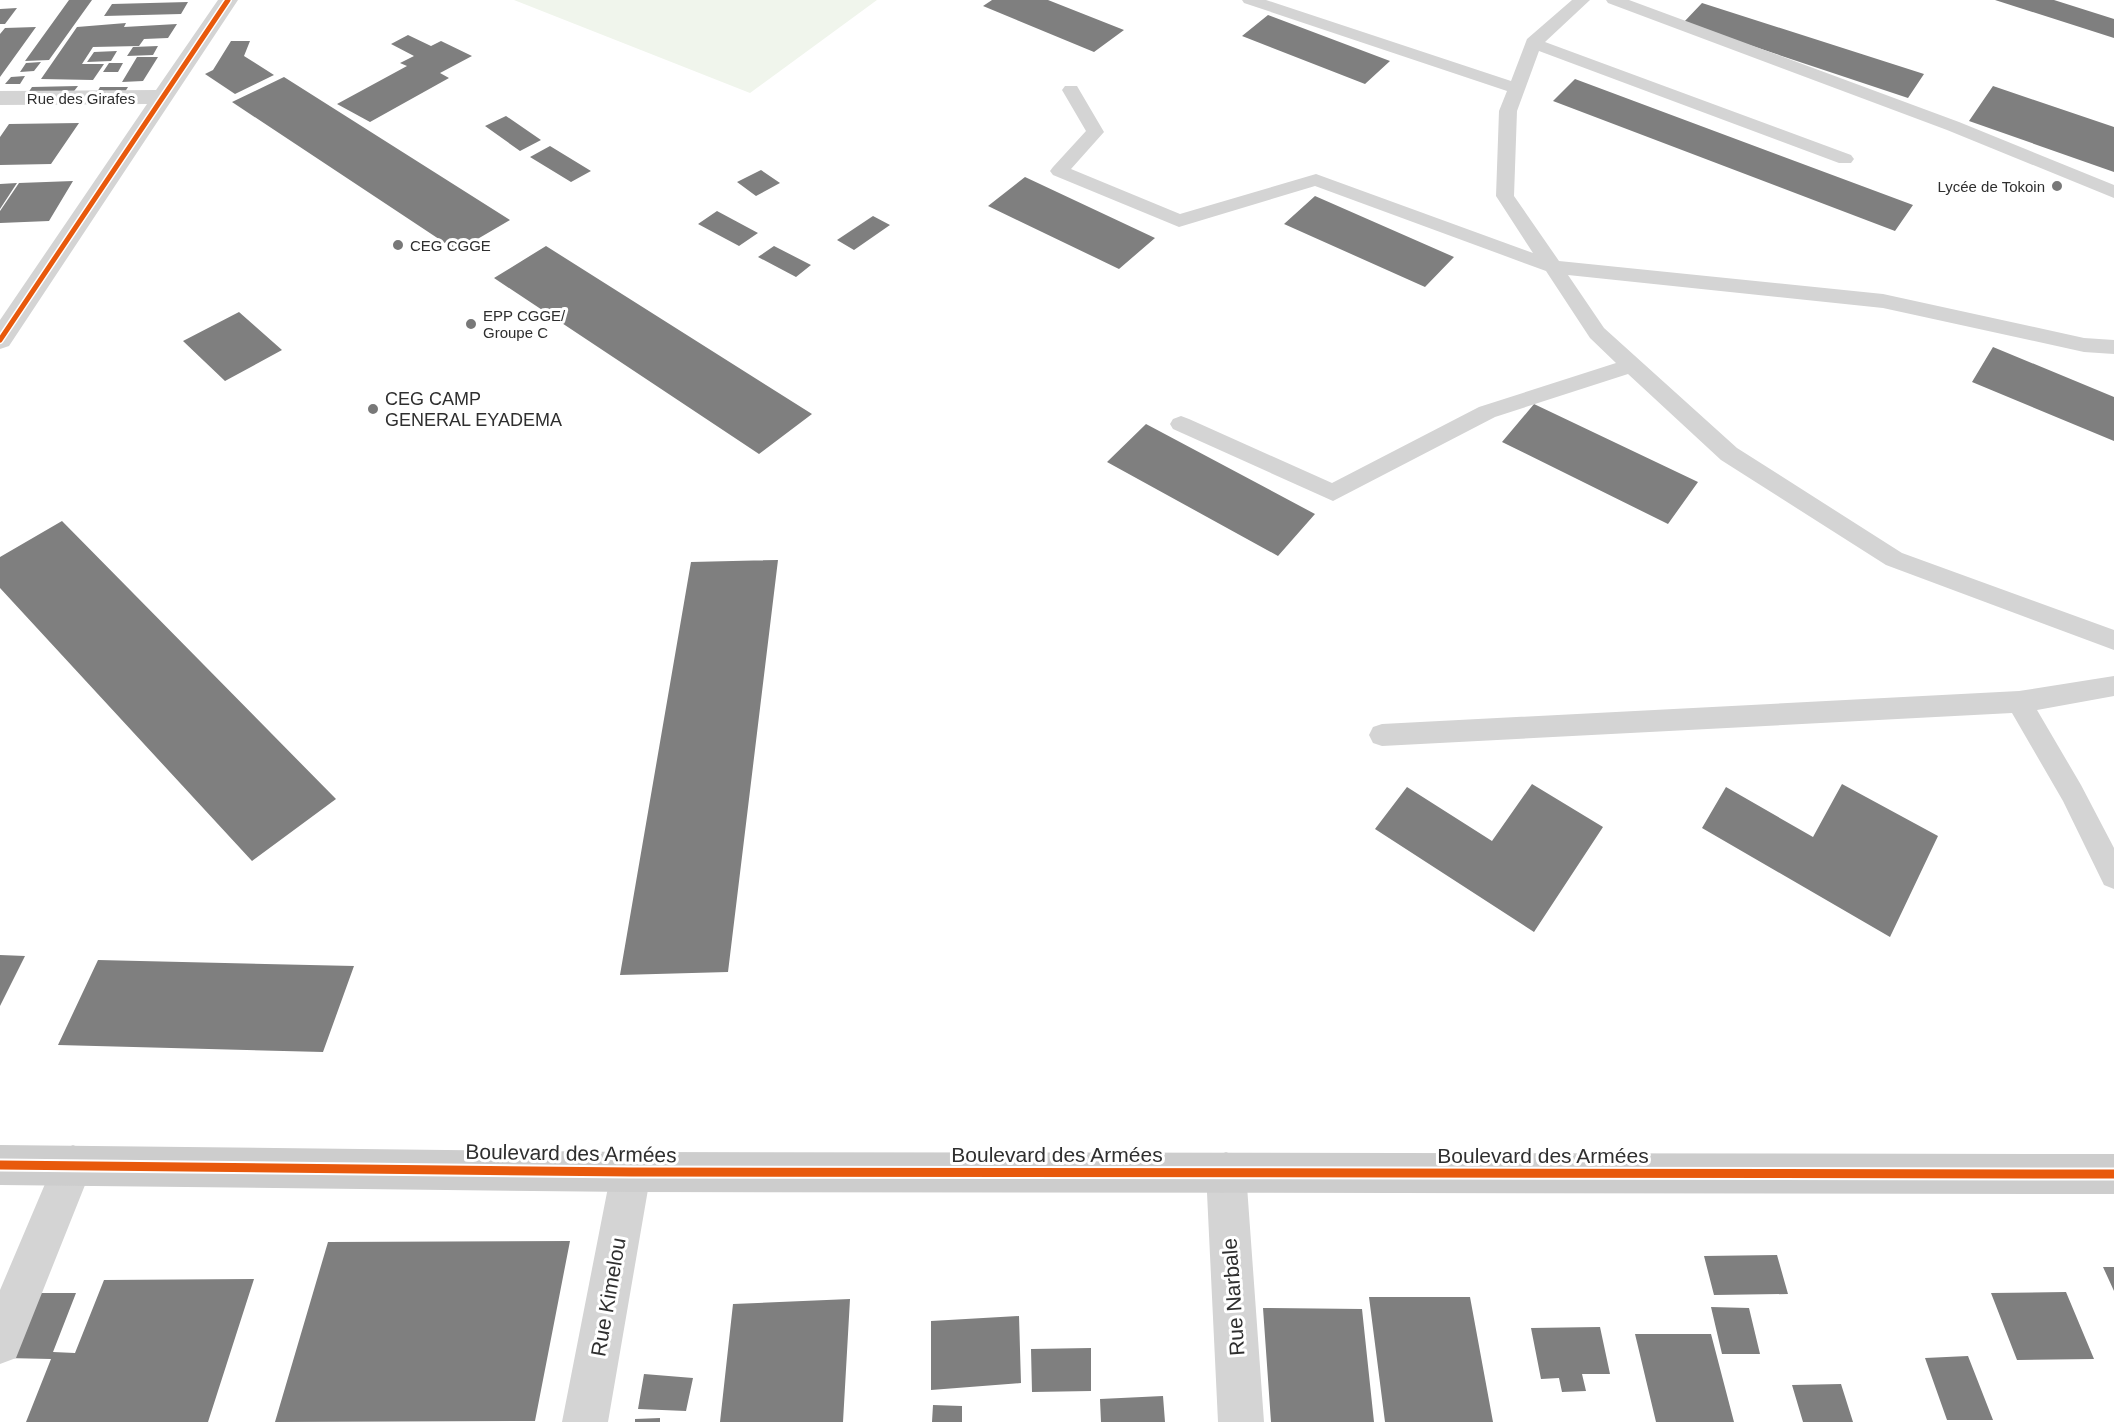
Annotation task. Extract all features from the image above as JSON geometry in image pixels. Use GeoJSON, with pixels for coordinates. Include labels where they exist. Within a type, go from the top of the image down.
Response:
{"type":"FeatureCollection","features":[{"type":"Feature","properties":{"kind":"street"},"geometry":{"type":"LineString","coordinates":[[0,340],[228,0]]}},
{"type":"Feature","properties":{"kind":"street","name":"Rue des Girafes"},"geometry":{"type":"LineString","coordinates":[[0,98],[163,97]]}},
{"type":"Feature","properties":{"kind":"street","name":"Boulevard des Armées"},"geometry":{"type":"LineString","coordinates":[[0,1165],[631,1172],[2114,1173]]}},
{"type":"Feature","properties":{"kind":"street"},"geometry":{"type":"LineString","coordinates":[[0,1342],[73,1165]]}},
{"type":"Feature","properties":{"kind":"street","name":"Rue Kimelou"},"geometry":{"type":"LineString","coordinates":[[585,1422],[631,1172]]}},
{"type":"Feature","properties":{"kind":"street","name":"Rue Narbale"},"geometry":{"type":"LineString","coordinates":[[1226,1172],[1241,1422]]}},
{"type":"Feature","properties":{"kind":"lane"},"geometry":{"type":"LineString","coordinates":[[1250,0],[1516,88]]}},
{"type":"Feature","properties":{"kind":"lane"},"geometry":{"type":"LineString","coordinates":[[1582,0],[1533,43],[1508,111],[1505,196],[1597,333],[1729,454],[1894,559],[2114,640]]}},
{"type":"Feature","properties":{"kind":"lane"},"geometry":{"type":"LineString","coordinates":[[1614,0],[1953,126],[2114,192]]}},
{"type":"Feature","properties":{"kind":"lane"},"geometry":{"type":"LineString","coordinates":[[1533,43],[1845,159]]}},
{"type":"Feature","properties":{"kind":"lane"},"geometry":{"type":"LineString","coordinates":[[1071,90],[1095,132],[1059,171],[1179,221],[1316,180],[1553,267],[1883,301],[2084,345],[2114,347]]}},
{"type":"Feature","properties":{"kind":"lane"},"geometry":{"type":"LineString","coordinates":[[1181,424],[1333,493],[1487,412],[1632,365]]}},
{"type":"Feature","properties":{"kind":"lane"},"geometry":{"type":"LineString","coordinates":[[1382,735],[2019,702],[2114,686]]}},
{"type":"Feature","properties":{"kind":"lane"},"geometry":{"type":"LineString","coordinates":[[2019,702],[2072,793],[2114,876]]}},
{"type":"Feature","properties":{"kind":"shaded area"},"geometry":{"type":"Polygon","coordinates":[[[514,0],[877,0],[750,93],[514,0]]]}},
{"type":"Feature","properties":{"kind":"building"},"geometry":{"type":"Polygon","coordinates":[[[69,0],[92,0],[49,60],[25,61],[69,0]]]}},
{"type":"Feature","properties":{"kind":"building"},"geometry":{"type":"Polygon","coordinates":[[[992,0],[1048,0],[1124,30],[1094,52],[983,6],[992,0]]]}},
{"type":"Feature","properties":{"kind":"building"},"geometry":{"type":"Polygon","coordinates":[[[1995,0],[2054,0],[2114,19],[2114,38],[1995,0]]]}},
{"type":"Feature","properties":{"kind":"building"},"geometry":{"type":"Polygon","coordinates":[[[188,2],[181,14],[104,16],[112,4],[188,2]]]}},
{"type":"Feature","properties":{"kind":"building"},"geometry":{"type":"Polygon","coordinates":[[[1702,3],[1924,74],[1908,98],[1683,23],[1702,3]]]}},
{"type":"Feature","properties":{"kind":"building"},"geometry":{"type":"Polygon","coordinates":[[[17,8],[5,24],[0,24],[0,9],[17,8]]]}},
{"type":"Feature","properties":{"kind":"building"},"geometry":{"type":"Polygon","coordinates":[[[1268,15],[1390,61],[1365,84],[1242,36],[1268,15]]]}},
{"type":"Feature","properties":{"kind":"building"},"geometry":{"type":"Polygon","coordinates":[[[126,23],[124,27],[177,24],[168,38],[144,39],[139,46],[93,47],[82,64],[104,64],[93,80],[41,79],[77,27],[126,23]]]}},
{"type":"Feature","properties":{"kind":"building"},"geometry":{"type":"Polygon","coordinates":[[[36,27],[0,77],[0,34],[5,28],[36,27]]]}},
{"type":"Feature","properties":{"kind":"building"},"geometry":{"type":"Polygon","coordinates":[[[408,35],[431,46],[441,41],[472,56],[440,73],[449,78],[370,122],[337,104],[407,66],[400,63],[414,56],[391,44],[408,35]]]}},
{"type":"Feature","properties":{"kind":"building"},"geometry":{"type":"Polygon","coordinates":[[[231,41],[250,41],[244,56],[274,75],[235,94],[205,74],[213,70],[231,41]]]}},
{"type":"Feature","properties":{"kind":"building"},"geometry":{"type":"Polygon","coordinates":[[[158,46],[153,55],[127,56],[133,47],[158,46]]]}},
{"type":"Feature","properties":{"kind":"building"},"geometry":{"type":"Polygon","coordinates":[[[117,51],[111,61],[87,62],[94,52],[117,51]]]}},
{"type":"Feature","properties":{"kind":"building"},"geometry":{"type":"Polygon","coordinates":[[[137,57],[158,57],[143,81],[122,82],[137,57]]]}},
{"type":"Feature","properties":{"kind":"building"},"geometry":{"type":"Polygon","coordinates":[[[41,62],[34,71],[20,72],[26,63],[41,62]]]}},
{"type":"Feature","properties":{"kind":"building"},"geometry":{"type":"Polygon","coordinates":[[[109,63],[123,63],[118,72],[103,72],[109,63]]]}},
{"type":"Feature","properties":{"kind":"building"},"geometry":{"type":"Polygon","coordinates":[[[25,76],[20,84],[5,84],[11,77],[25,76]]]}},
{"type":"Feature","properties":{"kind":"building"},"geometry":{"type":"Polygon","coordinates":[[[284,77],[510,220],[457,251],[232,102],[284,77]]]}},
{"type":"Feature","properties":{"kind":"building"},"geometry":{"type":"Polygon","coordinates":[[[1575,79],[1913,205],[1895,231],[1553,101],[1575,79]]]}},
{"type":"Feature","properties":{"kind":"building"},"geometry":{"type":"Polygon","coordinates":[[[78,86],[71,95],[26,96],[32,87],[78,86]]]}},
{"type":"Feature","properties":{"kind":"building"},"geometry":{"type":"Polygon","coordinates":[[[1993,86],[2114,127],[2114,172],[1969,121],[1993,86]]]}},
{"type":"Feature","properties":{"kind":"building"},"geometry":{"type":"Polygon","coordinates":[[[100,87],[128,87],[123,95],[95,96],[100,87]]]}},
{"type":"Feature","properties":{"kind":"building"},"geometry":{"type":"Polygon","coordinates":[[[506,116],[541,140],[520,151],[485,126],[506,116]]]}},
{"type":"Feature","properties":{"kind":"building"},"geometry":{"type":"Polygon","coordinates":[[[79,123],[51,164],[0,165],[0,137],[9,124],[79,123]]]}},
{"type":"Feature","properties":{"kind":"building"},"geometry":{"type":"Polygon","coordinates":[[[550,146],[591,171],[571,182],[530,157],[550,146]]]}},
{"type":"Feature","properties":{"kind":"building"},"geometry":{"type":"Polygon","coordinates":[[[761,170],[780,183],[756,196],[737,182],[761,170]]]}},
{"type":"Feature","properties":{"kind":"building"},"geometry":{"type":"Polygon","coordinates":[[[1025,177],[1155,238],[1119,269],[988,206],[1025,177]]]}},
{"type":"Feature","properties":{"kind":"building"},"geometry":{"type":"Polygon","coordinates":[[[73,181],[49,221],[0,223],[0,211],[19,183],[73,181]]]}},
{"type":"Feature","properties":{"kind":"building"},"geometry":{"type":"Polygon","coordinates":[[[17,183],[0,209],[0,184],[17,183]]]}},
{"type":"Feature","properties":{"kind":"building"},"geometry":{"type":"Polygon","coordinates":[[[1315,196],[1454,257],[1425,287],[1284,224],[1315,196]]]}},
{"type":"Feature","properties":{"kind":"building"},"geometry":{"type":"Polygon","coordinates":[[[717,211],[758,233],[739,246],[698,224],[717,211]]]}},
{"type":"Feature","properties":{"kind":"building"},"geometry":{"type":"Polygon","coordinates":[[[873,216],[890,225],[854,250],[837,240],[873,216]]]}},
{"type":"Feature","properties":{"kind":"building"},"geometry":{"type":"Polygon","coordinates":[[[546,246],[812,414],[759,454],[494,278],[546,246]]]}},
{"type":"Feature","properties":{"kind":"building"},"geometry":{"type":"Polygon","coordinates":[[[774,246],[811,265],[796,277],[758,257],[774,246]]]}},
{"type":"Feature","properties":{"kind":"building"},"geometry":{"type":"Polygon","coordinates":[[[239,312],[282,350],[225,381],[183,341],[239,312]]]}},
{"type":"Feature","properties":{"kind":"building"},"geometry":{"type":"Polygon","coordinates":[[[1993,347],[2114,397],[2114,441],[1972,382],[1993,347]]]}},
{"type":"Feature","properties":{"kind":"building"},"geometry":{"type":"Polygon","coordinates":[[[1534,404],[1698,482],[1668,524],[1502,442],[1534,404]]]}},
{"type":"Feature","properties":{"kind":"building"},"geometry":{"type":"Polygon","coordinates":[[[1146,424],[1315,514],[1278,556],[1107,462],[1146,424]]]}},
{"type":"Feature","properties":{"kind":"building"},"geometry":{"type":"Polygon","coordinates":[[[62,521],[336,799],[252,861],[0,588],[0,557],[62,521]]]}},
{"type":"Feature","properties":{"kind":"building"},"geometry":{"type":"Polygon","coordinates":[[[778,560],[728,972],[620,975],[691,562],[778,560]]]}},
{"type":"Feature","properties":{"kind":"building"},"geometry":{"type":"Polygon","coordinates":[[[1532,784],[1603,827],[1534,932],[1375,829],[1407,787],[1492,841],[1532,784]]]}},
{"type":"Feature","properties":{"kind":"building"},"geometry":{"type":"Polygon","coordinates":[[[1842,784],[1938,836],[1890,937],[1702,828],[1726,787],[1813,837],[1842,784]]]}},
{"type":"Feature","properties":{"kind":"building"},"geometry":{"type":"Polygon","coordinates":[[[0,955],[25,956],[0,1006],[0,955]]]}},
{"type":"Feature","properties":{"kind":"building"},"geometry":{"type":"Polygon","coordinates":[[[98,960],[354,966],[323,1052],[58,1045],[98,960]]]}},
{"type":"Feature","properties":{"kind":"building"},"geometry":{"type":"Polygon","coordinates":[[[570,1241],[535,1421],[275,1422],[328,1242],[570,1241]]]}},
{"type":"Feature","properties":{"kind":"building"},"geometry":{"type":"Polygon","coordinates":[[[1777,1255],[1788,1294],[1714,1295],[1704,1256],[1777,1255]]]}},
{"type":"Feature","properties":{"kind":"building"},"geometry":{"type":"Polygon","coordinates":[[[2103,1267],[2114,1267],[2114,1291],[2103,1267]]]}},
{"type":"Feature","properties":{"kind":"building"},"geometry":{"type":"Polygon","coordinates":[[[254,1279],[208,1422],[26,1422],[51,1359],[6,1358],[33,1293],[76,1293],[53,1352],[75,1353],[104,1280],[254,1279]]]}},
{"type":"Feature","properties":{"kind":"building"},"geometry":{"type":"Polygon","coordinates":[[[2066,1292],[2094,1359],[2017,1360],[1991,1293],[2066,1292]]]}},
{"type":"Feature","properties":{"kind":"building"},"geometry":{"type":"Polygon","coordinates":[[[1369,1297],[1470,1297],[1493,1422],[1385,1422],[1369,1297]]]}},
{"type":"Feature","properties":{"kind":"building"},"geometry":{"type":"Polygon","coordinates":[[[850,1299],[843,1422],[720,1422],[733,1304],[850,1299]]]}},
{"type":"Feature","properties":{"kind":"building"},"geometry":{"type":"Polygon","coordinates":[[[1711,1307],[1749,1308],[1760,1354],[1722,1354],[1711,1307]]]}},
{"type":"Feature","properties":{"kind":"building"},"geometry":{"type":"Polygon","coordinates":[[[1263,1308],[1362,1309],[1374,1422],[1271,1422],[1263,1308]]]}},
{"type":"Feature","properties":{"kind":"building"},"geometry":{"type":"Polygon","coordinates":[[[1019,1316],[1021,1383],[931,1390],[931,1321],[1019,1316]]]}},
{"type":"Feature","properties":{"kind":"building"},"geometry":{"type":"Polygon","coordinates":[[[1600,1327],[1610,1374],[1582,1374],[1586,1391],[1562,1392],[1559,1378],[1541,1379],[1531,1328],[1600,1327]]]}},
{"type":"Feature","properties":{"kind":"building"},"geometry":{"type":"Polygon","coordinates":[[[1635,1334],[1711,1334],[1734,1422],[1656,1422],[1635,1334]]]}},
{"type":"Feature","properties":{"kind":"building"},"geometry":{"type":"Polygon","coordinates":[[[1091,1348],[1091,1391],[1032,1392],[1031,1349],[1091,1348]]]}},
{"type":"Feature","properties":{"kind":"building"},"geometry":{"type":"Polygon","coordinates":[[[1968,1356],[1993,1420],[1947,1420],[1925,1358],[1968,1356]]]}},
{"type":"Feature","properties":{"kind":"building"},"geometry":{"type":"Polygon","coordinates":[[[644,1374],[693,1378],[686,1411],[638,1409],[644,1374]]]}},
{"type":"Feature","properties":{"kind":"building"},"geometry":{"type":"Polygon","coordinates":[[[1841,1384],[1853,1422],[1803,1422],[1792,1385],[1841,1384]]]}},
{"type":"Feature","properties":{"kind":"building"},"geometry":{"type":"Polygon","coordinates":[[[1163,1396],[1165,1422],[1101,1422],[1100,1399],[1163,1396]]]}},
{"type":"Feature","properties":{"kind":"building"},"geometry":{"type":"Polygon","coordinates":[[[933,1405],[962,1406],[962,1422],[932,1422],[933,1405]]]}},
{"type":"Feature","properties":{"kind":"building"},"geometry":{"type":"Polygon","coordinates":[[[660,1418],[660,1422],[635,1422],[635,1419],[660,1418]]]}},
{"type":"Feature","properties":{"kind":"cycle path"},"geometry":{"type":"LineString","coordinates":[[0,340],[228,0]]}},
{"type":"Feature","properties":{"kind":"cycle path"},"geometry":{"type":"LineString","coordinates":[[0,1165],[631,1172],[2114,1174]]}},
{"type":"Feature","properties":{"kind":"place","name":"Lycée de Tokoin"},"geometry":{"type":"Point","coordinates":[2057,186]}},
{"type":"Feature","properties":{"kind":"place","name":"CEG CGGE"},"geometry":{"type":"Point","coordinates":[398,245]}},
{"type":"Feature","properties":{"kind":"place","name":"EPP CGGE/ Groupe C"},"geometry":{"type":"Point","coordinates":[471,324]}},
{"type":"Feature","properties":{"kind":"place","name":"CEG CAMP GENERAL EYADEMA"},"geometry":{"type":"Point","coordinates":[373,409]}}]}
